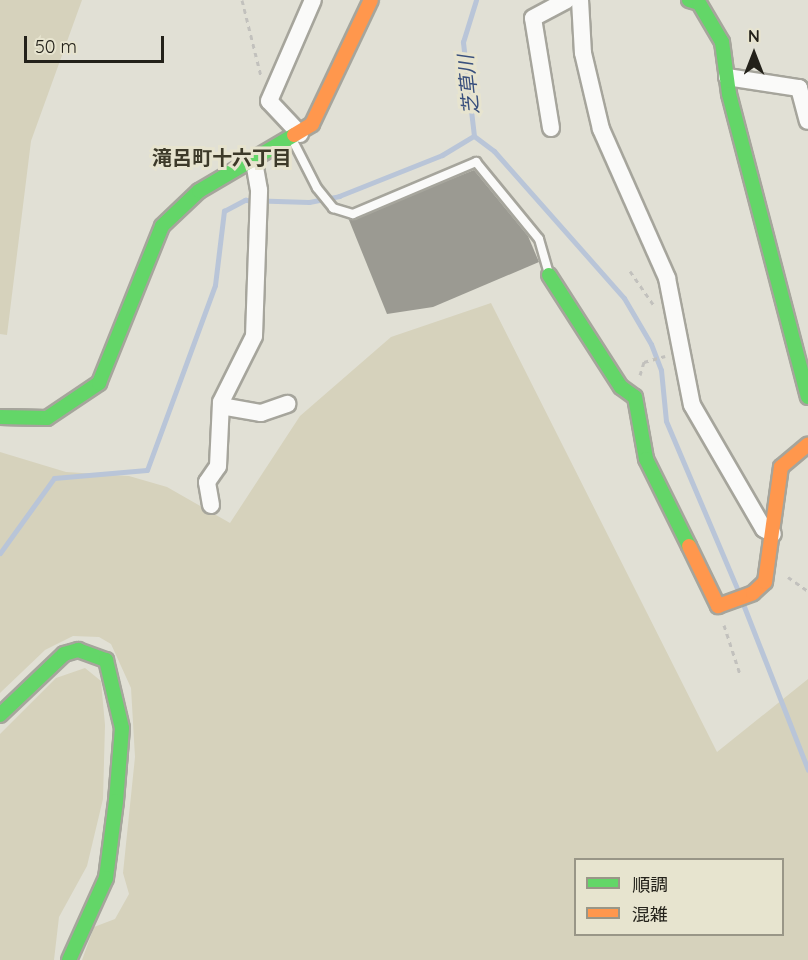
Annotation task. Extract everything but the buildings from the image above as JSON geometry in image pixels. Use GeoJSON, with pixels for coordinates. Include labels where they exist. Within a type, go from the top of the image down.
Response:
{"type":"FeatureCollection","features":[{"type":"Feature","properties":{"kind":"street"},"geometry":{"type":"LineString","coordinates":[[296,137],[269,101],[313,0]]}},
{"type":"Feature","properties":{"kind":"street"},"geometry":{"type":"LineString","coordinates":[[0,417],[47,418],[99,384],[162,226],[199,191],[296,137],[320,113],[371,0]]}},
{"type":"Feature","properties":{"kind":"street"},"geometry":{"type":"LineString","coordinates":[[551,128],[533,18],[567,0]]}},
{"type":"Feature","properties":{"kind":"street"},"geometry":{"type":"LineString","coordinates":[[580,0],[583,53],[601,129],[656,248],[673,311],[692,405],[764,529],[773,534]]}},
{"type":"Feature","properties":{"kind":"street"},"geometry":{"type":"LineString","coordinates":[[689,0],[699,3],[722,42],[727,77],[808,397]]}},
{"type":"Feature","properties":{"kind":"street"},"geometry":{"type":"LineString","coordinates":[[727,77],[800,88],[808,121]]}},
{"type":"Feature","properties":{"kind":"street"},"geometry":{"type":"LineString","coordinates":[[211,505],[207,482],[218,466],[221,406],[254,336],[259,198],[254,161]]}},
{"type":"Feature","properties":{"kind":"street"},"geometry":{"type":"LineString","coordinates":[[549,275],[615,379],[635,397],[646,459],[721,604],[753,593],[765,582],[781,467],[808,444]]}},
{"type":"Feature","properties":{"kind":"street"},"geometry":{"type":"LineString","coordinates":[[221,406],[261,413],[287,404]]}},
{"type":"Feature","properties":{"kind":"street"},"geometry":{"type":"LineString","coordinates":[[0,715],[64,654],[78,650],[106,660],[122,728],[116,801],[106,878],[79,928],[69,960]]}},
{"type":"Feature","properties":{"kind":"lane"},"geometry":{"type":"LineString","coordinates":[[296,137],[317,188],[333,208],[353,214],[476,162],[539,239],[549,275]]}},
{"type":"Feature","properties":{"kind":"path"},"geometry":{"type":"LineString","coordinates":[[242,0],[258,63]]}},
{"type":"Feature","properties":{"kind":"path"},"geometry":{"type":"LineString","coordinates":[[630,271],[658,310],[673,311]]}},
{"type":"Feature","properties":{"kind":"path"},"geometry":{"type":"LineString","coordinates":[[644,362],[669,355]]}},
{"type":"Feature","properties":{"kind":"path"},"geometry":{"type":"LineString","coordinates":[[721,604],[740,674]]}},
{"type":"Feature","properties":{"kind":"shaded area"},"geometry":{"type":"Polygon","coordinates":[[[0,0],[82,0],[31,141],[7,335],[0,334],[0,0]]]}},
{"type":"Feature","properties":{"kind":"shaded area"},"geometry":{"type":"Polygon","coordinates":[[[491,303],[717,752],[808,679],[808,960],[82,960],[94,927],[115,919],[129,894],[123,873],[135,757],[131,688],[111,644],[99,637],[73,636],[45,650],[0,693],[0,452],[66,472],[129,476],[167,487],[230,523],[300,416],[391,337],[491,303]]]}},
{"type":"Feature","properties":{"kind":"shaded area"},"geometry":{"type":"Polygon","coordinates":[[[85,668],[101,681],[105,725],[103,799],[87,866],[59,917],[54,960],[0,960],[0,734],[56,678],[85,668]]]}},
{"type":"Feature","properties":{"kind":"waterway","name":"芝草川"},"geometry":{"type":"LineString","coordinates":[[474,136],[463,42],[476,0]]}},
{"type":"Feature","properties":{"kind":"waterway"},"geometry":{"type":"LineString","coordinates":[[474,136],[494,151],[624,298],[651,344],[661,370],[666,421],[739,593]]}},
{"type":"Feature","properties":{"kind":"waterway"},"geometry":{"type":"LineString","coordinates":[[0,553],[54,478],[147,470],[215,285],[224,211],[245,200],[309,202],[339,196],[442,155],[474,136]]}},
{"type":"Feature","properties":{"kind":"waterway"},"geometry":{"type":"LineString","coordinates":[[743,604],[808,770]]}},
{"type":"Feature","properties":{"kind":"traffic: fast"},"geometry":{"type":"LineString","coordinates":[[689,0],[699,3],[722,42],[729,94],[808,397]]}},
{"type":"Feature","properties":{"kind":"traffic: fast"},"geometry":{"type":"LineString","coordinates":[[0,417],[47,418],[99,383],[162,226],[199,191],[294,135]]}},
{"type":"Feature","properties":{"kind":"traffic: fast"},"geometry":{"type":"LineString","coordinates":[[549,275],[621,387],[635,397],[646,459],[689,546]]}},
{"type":"Feature","properties":{"kind":"traffic: fast"},"geometry":{"type":"LineString","coordinates":[[0,715],[64,654],[78,650],[106,660],[122,728],[116,801],[106,878],[69,960]]}},
{"type":"Feature","properties":{"kind":"traffic: slow"},"geometry":{"type":"LineString","coordinates":[[294,135],[312,124],[371,0]]}},
{"type":"Feature","properties":{"kind":"traffic: slow"},"geometry":{"type":"LineString","coordinates":[[689,546],[718,606],[753,593],[765,582],[781,467],[808,444]]}},
{"type":"Feature","properties":{"kind":"district","name":"滝呂町十六丁目"},"geometry":{"type":"Point","coordinates":[222,157]}}]}
